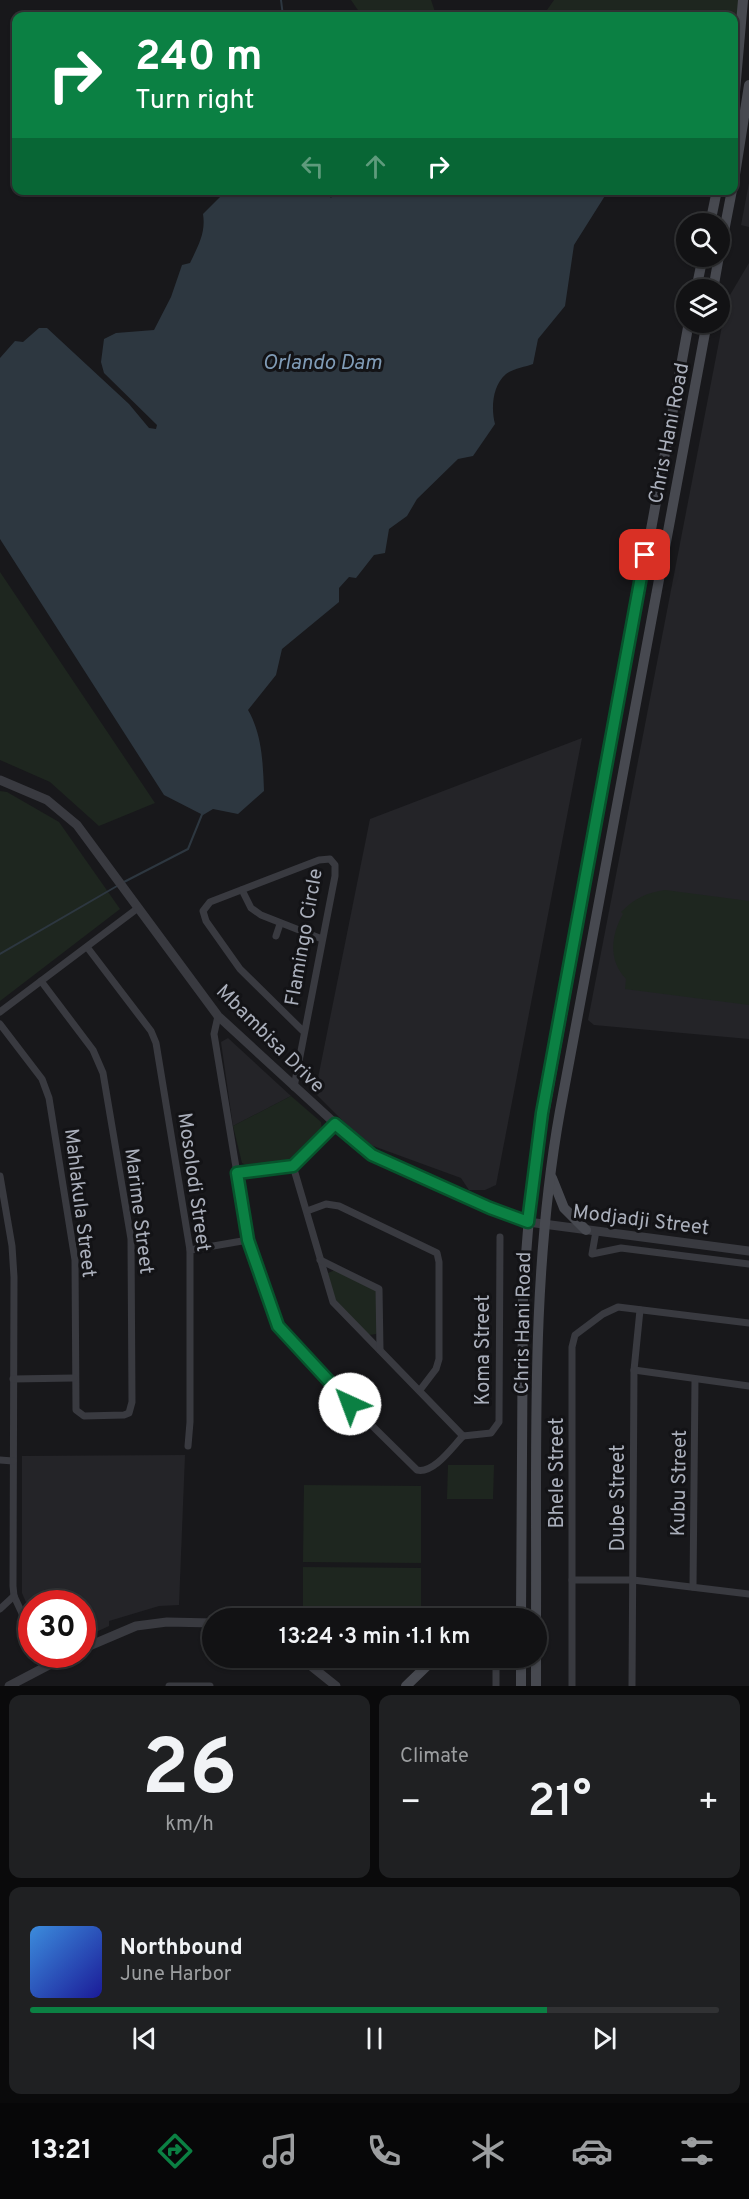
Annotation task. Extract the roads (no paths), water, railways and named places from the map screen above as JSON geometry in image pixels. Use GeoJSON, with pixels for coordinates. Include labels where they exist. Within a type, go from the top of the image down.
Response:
{"type":"FeatureCollection","features":[{"type":"Feature","properties":{"kind":"main road"},"geometry":{"type":"LineString","coordinates":[[738,57],[743,0]]}},
{"type":"Feature","properties":{"kind":"main road"},"geometry":{"type":"LineString","coordinates":[[738,155],[749,85]]}},
{"type":"Feature","properties":{"kind":"main road"},"geometry":{"type":"LineString","coordinates":[[712,213],[716,195]]}},
{"type":"Feature","properties":{"kind":"main road"},"geometry":{"type":"LineString","coordinates":[[728,213],[731,195]]}},
{"type":"Feature","properties":{"kind":"main road","name":"Chris Hani Road"},"geometry":{"type":"LineString","coordinates":[[521,1608],[522,1329],[528,1222],[542,1113],[688,333]]}},
{"type":"Feature","properties":{"kind":"main road","name":"Chris Hani Road"},"geometry":{"type":"LineString","coordinates":[[536,1608],[539,1324],[543,1224],[550,1169],[705,333]]}},
{"type":"Feature","properties":{"kind":"main road"},"geometry":{"type":"LineString","coordinates":[[685,346],[703,349]]}},
{"type":"Feature","properties":{"kind":"main road"},"geometry":{"type":"LineString","coordinates":[[550,1169],[559,1199],[570,1216],[591,1230]]}},
{"type":"Feature","properties":{"kind":"main road"},"geometry":{"type":"LineString","coordinates":[[406,1686],[425,1668]]}},
{"type":"Feature","properties":{"kind":"main road"},"geometry":{"type":"LineString","coordinates":[[521,1668],[521,1686]]}},
{"type":"Feature","properties":{"kind":"main road"},"geometry":{"type":"LineString","coordinates":[[536,1668],[536,1686]]}},
{"type":"Feature","properties":{"kind":"street","name":"Mbambisa Drive"},"geometry":{"type":"LineString","coordinates":[[0,780],[46,800],[71,820],[90,841],[218,1016],[372,1155],[490,1208],[528,1222]]}},
{"type":"Feature","properties":{"kind":"street","name":"Flamingo Circle"},"geometry":{"type":"LineString","coordinates":[[294,1087],[335,876],[332,861],[319,860],[210,902],[203,909],[203,915],[240,969],[304,1032]]}},
{"type":"Feature","properties":{"kind":"street"},"geometry":{"type":"LineString","coordinates":[[242,890],[254,910],[280,924],[322,939]]}},
{"type":"Feature","properties":{"kind":"street"},"geometry":{"type":"LineString","coordinates":[[0,1012],[138,908]]}},
{"type":"Feature","properties":{"kind":"street"},"geometry":{"type":"LineString","coordinates":[[276,936],[280,924]]}},
{"type":"Feature","properties":{"kind":"street","name":"Mosolodi Street"},"geometry":{"type":"LineString","coordinates":[[87,947],[154,1037],[190,1250],[188,1446]]}},
{"type":"Feature","properties":{"kind":"street","name":"Marime Street"},"geometry":{"type":"LineString","coordinates":[[41,981],[99,1060],[131,1239],[131,1409],[124,1415],[81,1415],[74,1405],[74,1378]]}},
{"type":"Feature","properties":{"kind":"street"},"geometry":{"type":"LineString","coordinates":[[218,1016],[213,1034],[248,1240],[282,1332],[417,1470],[424,1471],[432,1467],[464,1436],[333,1302],[293,1166]]}},
{"type":"Feature","properties":{"kind":"street","name":"Mahlakula Street"},"geometry":{"type":"LineString","coordinates":[[0,1024],[42,1079],[49,1098],[75,1260],[74,1378]]}},
{"type":"Feature","properties":{"kind":"street"},"geometry":{"type":"LineString","coordinates":[[237,1173],[293,1166],[335,1124]]}},
{"type":"Feature","properties":{"kind":"street"},"geometry":{"type":"LineString","coordinates":[[0,1176],[13,1258],[14,1596],[18,1605]]}},
{"type":"Feature","properties":{"kind":"street"},"geometry":{"type":"LineString","coordinates":[[307,1211],[326,1204],[339,1206],[437,1252],[439,1262],[439,1359],[436,1369],[420,1390]]}},
{"type":"Feature","properties":{"kind":"street","name":"Modjadji Street"},"geometry":{"type":"LineString","coordinates":[[528,1222],[749,1251]]}},
{"type":"Feature","properties":{"kind":"street"},"geometry":{"type":"LineString","coordinates":[[591,1230],[592,1254],[621,1248],[749,1264]]}},
{"type":"Feature","properties":{"kind":"street","name":"Koma Street"},"geometry":{"type":"LineString","coordinates":[[464,1436],[491,1433],[499,1422],[500,1237]]}},
{"type":"Feature","properties":{"kind":"street"},"geometry":{"type":"LineString","coordinates":[[190,1250],[248,1240]]}},
{"type":"Feature","properties":{"kind":"street"},"geometry":{"type":"LineString","coordinates":[[320,1260],[379,1289],[380,1350]]}},
{"type":"Feature","properties":{"kind":"street","name":"Bhele Street"},"geometry":{"type":"LineString","coordinates":[[572,1686],[573,1338],[578,1331],[614,1308],[640,1310]]}},
{"type":"Feature","properties":{"kind":"street"},"geometry":{"type":"LineString","coordinates":[[640,1310],[749,1323]]}},
{"type":"Feature","properties":{"kind":"street","name":"Dube Street"},"geometry":{"type":"LineString","coordinates":[[632,1686],[634,1370],[640,1310]]}},
{"type":"Feature","properties":{"kind":"street"},"geometry":{"type":"LineString","coordinates":[[634,1370],[749,1386]]}},
{"type":"Feature","properties":{"kind":"street"},"geometry":{"type":"LineString","coordinates":[[14,1379],[74,1378]]}},
{"type":"Feature","properties":{"kind":"street","name":"Kubu Street"},"geometry":{"type":"LineString","coordinates":[[693,1587],[695,1380]]}},
{"type":"Feature","properties":{"kind":"street"},"geometry":{"type":"LineString","coordinates":[[0,1461],[13,1461]]}},
{"type":"Feature","properties":{"kind":"street"},"geometry":{"type":"LineString","coordinates":[[572,1580],[633,1580],[749,1594]]}},
{"type":"Feature","properties":{"kind":"street"},"geometry":{"type":"LineString","coordinates":[[0,1609],[14,1596]]}},
{"type":"Feature","properties":{"kind":"street"},"geometry":{"type":"LineString","coordinates":[[96,1643],[136,1626],[167,1622],[202,1623]]}},
{"type":"Feature","properties":{"kind":"street"},"geometry":{"type":"LineString","coordinates":[[9,1686],[41,1668]]}},
{"type":"Feature","properties":{"kind":"street"},"geometry":{"type":"LineString","coordinates":[[312,1668],[329,1684]]}},
{"type":"Feature","properties":{"kind":"street"},"geometry":{"type":"LineString","coordinates":[[496,1668],[496,1686]]}},
{"type":"Feature","properties":{"kind":"street"},"geometry":{"type":"LineString","coordinates":[[169,1686],[210,1686]]}},
{"type":"Feature","properties":{"kind":"water","name":"Orlando Dam"},"geometry":{"type":"Polygon","coordinates":[[[222,195],[329,195],[331,198],[333,195],[605,195],[574,245],[565,306],[538,339],[533,364],[512,371],[501,379],[494,398],[495,424],[473,456],[458,459],[417,499],[407,516],[389,529],[385,553],[374,555],[356,578],[349,577],[339,588],[339,602],[282,649],[276,675],[248,710],[259,739],[264,791],[238,814],[213,809],[203,815],[164,795],[0,539],[0,358],[15,341],[23,342],[39,328],[47,328],[129,404],[149,428],[156,429],[157,425],[104,373],[101,362],[104,339],[116,333],[154,330],[171,297],[182,265],[190,263],[198,245],[203,227],[203,214],[222,195]]]}},
{"type":"Feature","properties":{"kind":"waterway"},"geometry":{"type":"LineString","coordinates":[[281,0],[282,12]]}},
{"type":"Feature","properties":{"kind":"waterway"},"geometry":{"type":"LineString","coordinates":[[122,883],[188,849],[203,812]]}},
{"type":"Feature","properties":{"kind":"waterway"},"geometry":{"type":"LineString","coordinates":[[0,954],[117,886]]}}]}
